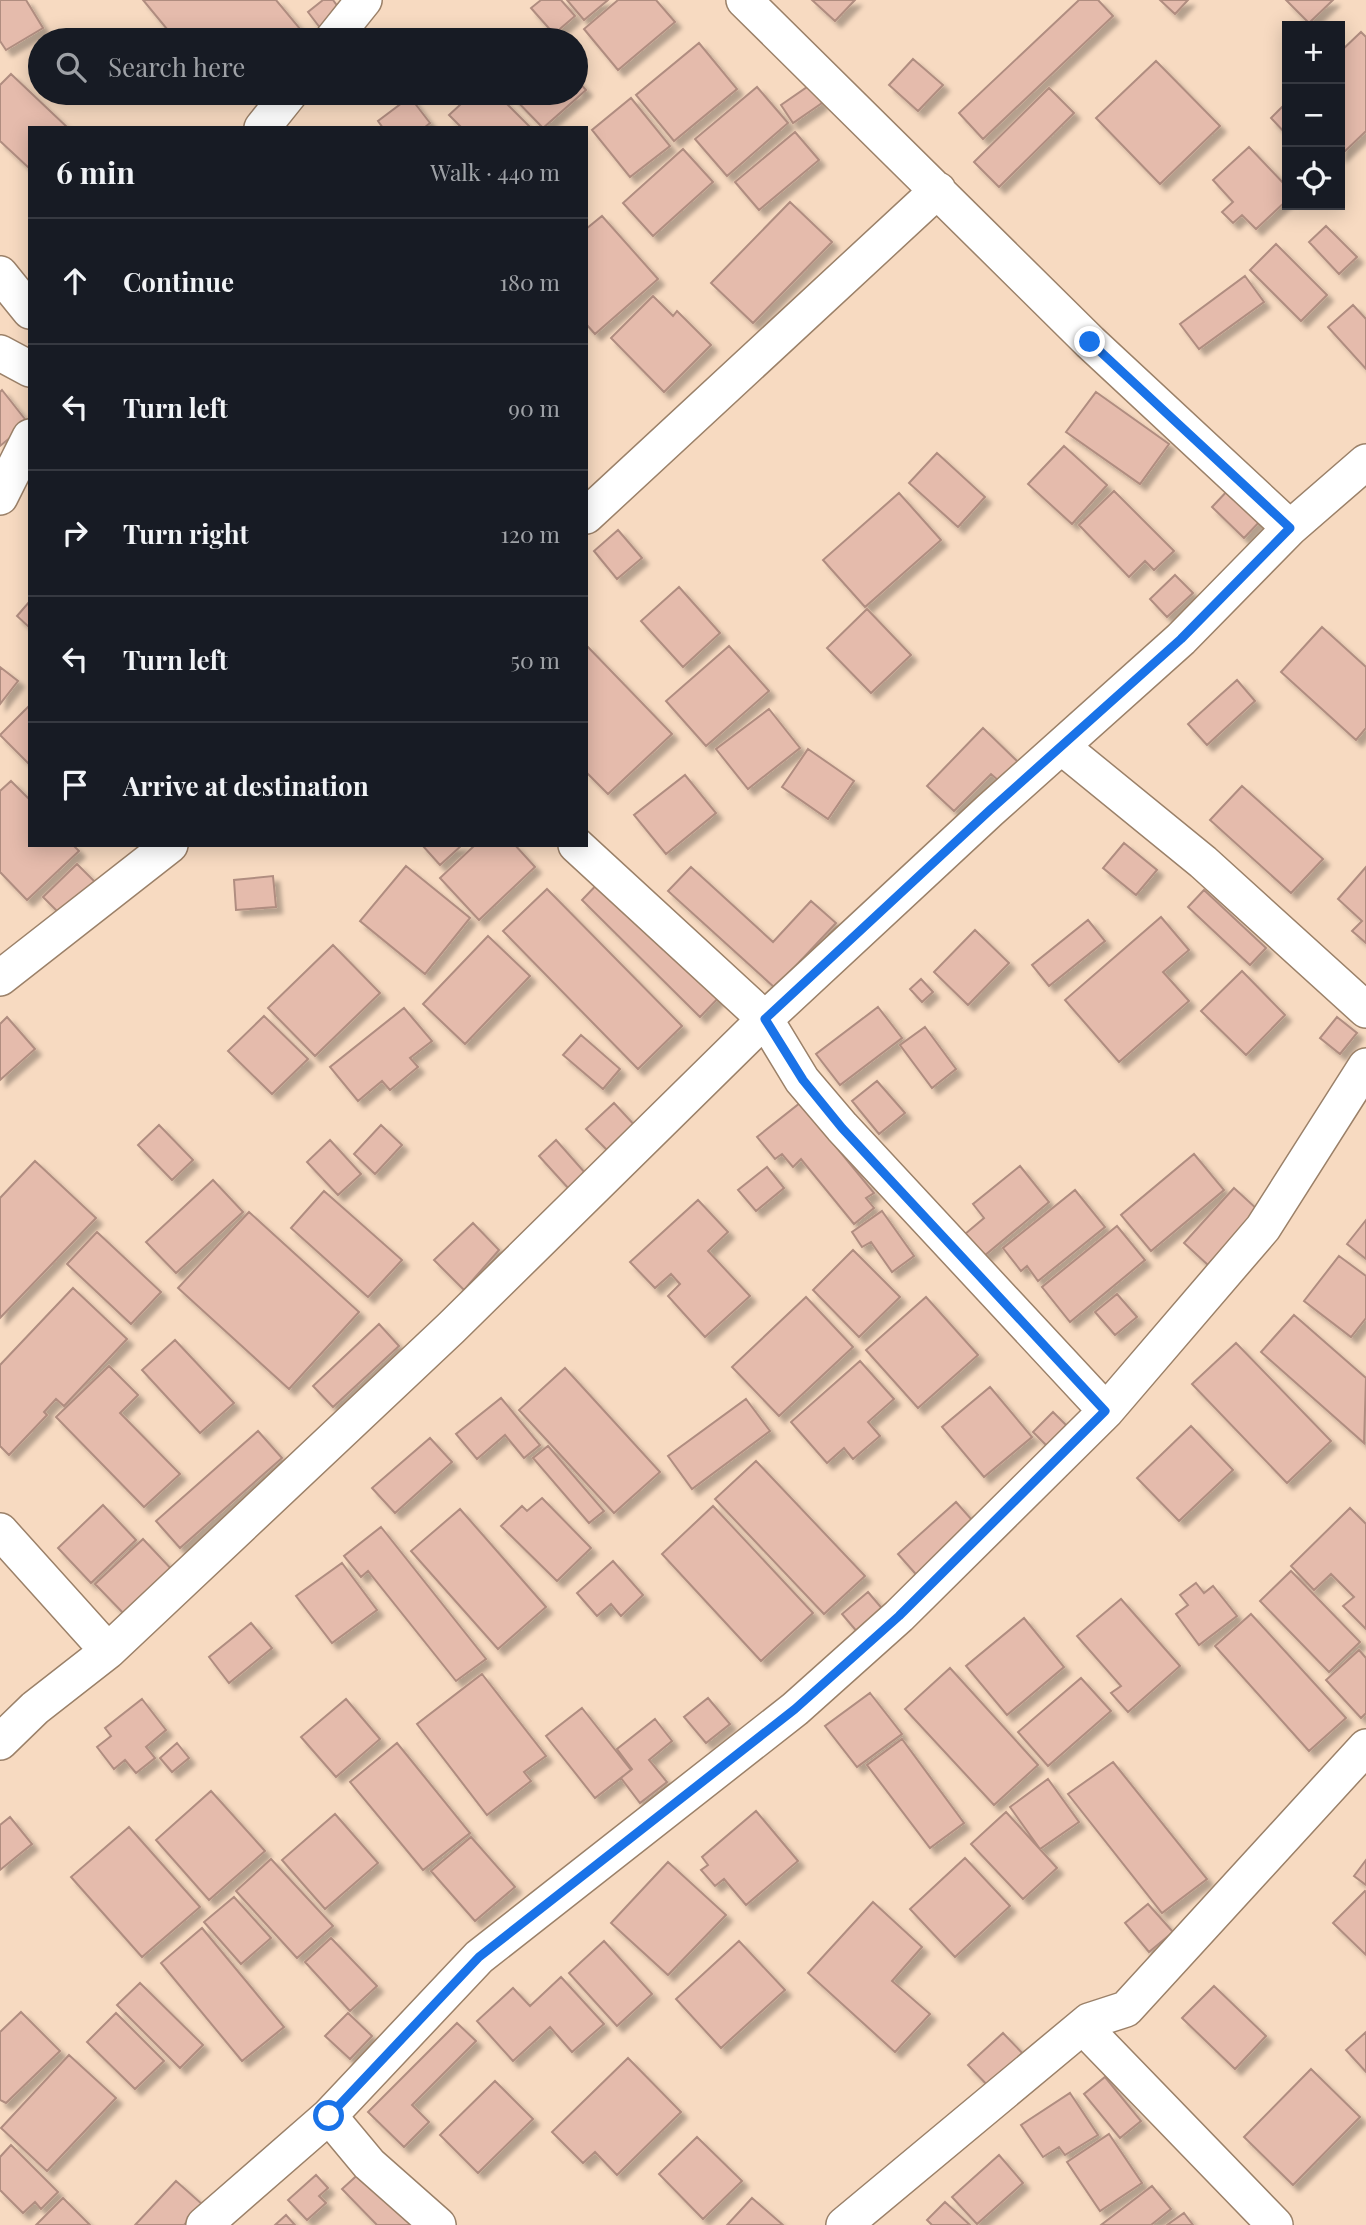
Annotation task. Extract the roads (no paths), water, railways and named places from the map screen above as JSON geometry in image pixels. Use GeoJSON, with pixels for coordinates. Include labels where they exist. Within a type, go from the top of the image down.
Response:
{"type":"FeatureCollection","features":[{"type":"Feature","properties":{"kind":"street"},"geometry":{"type":"LineString","coordinates":[[342,28],[364,0]]}},
{"type":"Feature","properties":{"kind":"street"},"geometry":{"type":"LineString","coordinates":[[744,0],[1090,342],[1290,528]]}},
{"type":"Feature","properties":{"kind":"street"},"geometry":{"type":"LineString","coordinates":[[264,126],[280,105]]}},
{"type":"Feature","properties":{"kind":"street"},"geometry":{"type":"LineString","coordinates":[[588,514],[938,190]]}},
{"type":"Feature","properties":{"kind":"street"},"geometry":{"type":"LineString","coordinates":[[0,274],[28,309]]}},
{"type":"Feature","properties":{"kind":"street"},"geometry":{"type":"LineString","coordinates":[[0,353],[28,368]]}},
{"type":"Feature","properties":{"kind":"street"},"geometry":{"type":"LineString","coordinates":[[0,497],[28,441]]}},
{"type":"Feature","properties":{"kind":"street"},"geometry":{"type":"LineString","coordinates":[[0,1742],[36,1708],[108,1651],[451,1328],[765,1019],[1181,639],[1290,528],[1366,462]]}},
{"type":"Feature","properties":{"kind":"street"},"geometry":{"type":"LineString","coordinates":[[1062,747],[1203,862],[1366,1010]]}},
{"type":"Feature","properties":{"kind":"street"},"geometry":{"type":"LineString","coordinates":[[0,978],[167,847]]}},
{"type":"Feature","properties":{"kind":"street"},"geometry":{"type":"LineString","coordinates":[[578,847],[765,1019],[803,1080],[842,1128],[1105,1411]]}},
{"type":"Feature","properties":{"kind":"street"},"geometry":{"type":"LineString","coordinates":[[204,2225],[329,2116],[479,1957],[795,1709],[899,1616],[1105,1411],[1263,1228],[1366,1066]]}},
{"type":"Feature","properties":{"kind":"street"},"geometry":{"type":"LineString","coordinates":[[0,1531],[108,1651]]}},
{"type":"Feature","properties":{"kind":"street"},"geometry":{"type":"LineString","coordinates":[[844,2225],[1089,2021],[1126,2009],[1366,1747]]}},
{"type":"Feature","properties":{"kind":"street"},"geometry":{"type":"LineString","coordinates":[[1089,2021],[1095,2039],[1275,2225]]}},
{"type":"Feature","properties":{"kind":"street"},"geometry":{"type":"LineString","coordinates":[[329,2116],[369,2164],[438,2225]]}}]}
